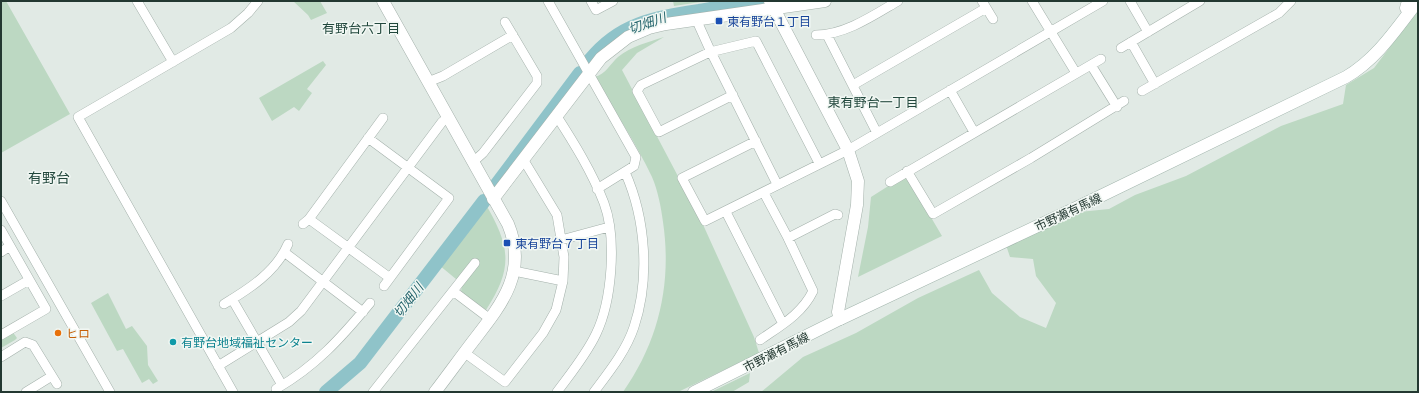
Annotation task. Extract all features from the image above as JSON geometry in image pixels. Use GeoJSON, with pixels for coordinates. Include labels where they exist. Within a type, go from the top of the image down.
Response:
{"type":"FeatureCollection","features":[{"type":"Feature","properties":{"kind":"street"},"geometry":{"type":"LineString","coordinates":[[137,1],[173,62]]}},
{"type":"Feature","properties":{"kind":"street"},"geometry":{"type":"LineString","coordinates":[[233,392],[78,117],[231,28],[248,13],[258,1]]}},
{"type":"Feature","properties":{"kind":"street"},"geometry":{"type":"LineString","coordinates":[[383,1],[510,230],[514,250],[514,271],[507,293],[438,391]]}},
{"type":"Feature","properties":{"kind":"street"},"geometry":{"type":"LineString","coordinates":[[548,1],[636,157],[634,166],[597,189]]}},
{"type":"Feature","properties":{"kind":"street"},"geometry":{"type":"LineString","coordinates":[[591,1],[596,10],[614,1]]}},
{"type":"Feature","properties":{"kind":"street"},"geometry":{"type":"LineString","coordinates":[[493,198],[588,74],[610,49],[628,37],[657,26],[773,5],[825,1]]}},
{"type":"Feature","properties":{"kind":"street"},"geometry":{"type":"LineString","coordinates":[[816,35],[827,35],[862,21],[898,1]]}},
{"type":"Feature","properties":{"kind":"street"},"geometry":{"type":"LineString","coordinates":[[1032,1],[1076,74]]}},
{"type":"Feature","properties":{"kind":"street"},"geometry":{"type":"LineString","coordinates":[[756,141],[682,178],[705,221],[726,212],[764,193],[777,184],[848,150],[1103,1]]}},
{"type":"Feature","properties":{"kind":"street"},"geometry":{"type":"LineString","coordinates":[[1130,1],[1148,32]]}},
{"type":"Feature","properties":{"kind":"street"},"geometry":{"type":"LineString","coordinates":[[1120,48],[1200,1]]}},
{"type":"Feature","properties":{"kind":"street"},"geometry":{"type":"LineString","coordinates":[[1142,91],[1279,13],[1291,1]]}},
{"type":"Feature","properties":{"kind":"street","name":"市野瀬有馬線"},"geometry":{"type":"LineString","coordinates":[[694,392],[840,319],[1078,207],[1346,77],[1357,71],[1372,58],[1409,7],[1418,1]]}},
{"type":"Feature","properties":{"kind":"street"},"geometry":{"type":"LineString","coordinates":[[853,85],[984,4],[993,19]]}},
{"type":"Feature","properties":{"kind":"street"},"geometry":{"type":"LineString","coordinates":[[773,5],[848,150],[858,181],[858,205],[838,310],[840,319]]}},
{"type":"Feature","properties":{"kind":"street"},"geometry":{"type":"LineString","coordinates":[[696,19],[710,52],[733,94],[777,184]]}},
{"type":"Feature","properties":{"kind":"street"},"geometry":{"type":"LineString","coordinates":[[473,162],[483,153],[537,83],[536,76],[505,22]]}},
{"type":"Feature","properties":{"kind":"street"},"geometry":{"type":"LineString","coordinates":[[428,82],[443,76],[512,35]]}},
{"type":"Feature","properties":{"kind":"street"},"geometry":{"type":"LineString","coordinates":[[827,35],[877,133]]}},
{"type":"Feature","properties":{"kind":"street"},"geometry":{"type":"LineString","coordinates":[[733,94],[659,132],[637,91],[640,85],[710,52],[756,41],[819,163]]}},
{"type":"Feature","properties":{"kind":"street"},"geometry":{"type":"LineString","coordinates":[[1131,42],[1155,84]]}},
{"type":"Feature","properties":{"kind":"street"},"geometry":{"type":"LineString","coordinates":[[890,182],[1101,59]]}},
{"type":"Feature","properties":{"kind":"street"},"geometry":{"type":"LineString","coordinates":[[1091,64],[1117,107]]}},
{"type":"Feature","properties":{"kind":"street"},"geometry":{"type":"LineString","coordinates":[[950,90],[974,132]]}},
{"type":"Feature","properties":{"kind":"street"},"geometry":{"type":"LineString","coordinates":[[907,171],[933,214],[1117,107],[1124,101]]}},
{"type":"Feature","properties":{"kind":"street"},"geometry":{"type":"LineString","coordinates":[[556,115],[580,153],[604,204],[612,244],[610,280],[597,333],[585,354],[557,392]]}},
{"type":"Feature","properties":{"kind":"street"},"geometry":{"type":"LineString","coordinates":[[218,366],[289,322],[301,311],[442,121],[448,117]]}},
{"type":"Feature","properties":{"kind":"street"},"geometry":{"type":"LineString","coordinates":[[383,118],[306,222],[348,248],[390,278]]}},
{"type":"Feature","properties":{"kind":"street"},"geometry":{"type":"LineString","coordinates":[[368,138],[448,198],[384,286]]}},
{"type":"Feature","properties":{"kind":"street"},"geometry":{"type":"LineString","coordinates":[[465,353],[505,382],[543,333],[556,310],[563,281],[564,257],[557,215],[523,159]]}},
{"type":"Feature","properties":{"kind":"street"},"geometry":{"type":"LineString","coordinates":[[594,392],[619,357],[634,328],[642,288],[644,254],[638,216],[626,172]]}},
{"type":"Feature","properties":{"kind":"street"},"geometry":{"type":"LineString","coordinates":[[760,340],[799,312],[808,301],[813,291],[788,238],[764,193]]}},
{"type":"Feature","properties":{"kind":"street"},"geometry":{"type":"LineString","coordinates":[[1,201],[110,392]]}},
{"type":"Feature","properties":{"kind":"street"},"geometry":{"type":"LineString","coordinates":[[726,212],[783,324]]}},
{"type":"Feature","properties":{"kind":"street"},"geometry":{"type":"LineString","coordinates":[[788,238],[835,214],[838,215]]}},
{"type":"Feature","properties":{"kind":"street"},"geometry":{"type":"LineString","coordinates":[[561,240],[609,227]]}},
{"type":"Feature","properties":{"kind":"street"},"geometry":{"type":"LineString","coordinates":[[1,230],[46,309],[1,335]]}},
{"type":"Feature","properties":{"kind":"street"},"geometry":{"type":"LineString","coordinates":[[1,252],[10,246]]}},
{"type":"Feature","properties":{"kind":"street"},"geometry":{"type":"LineString","coordinates":[[363,312],[323,282],[286,248],[270,270],[251,288],[228,302],[257,342],[279,387],[318,361],[338,341],[363,312],[370,303]]}},
{"type":"Feature","properties":{"kind":"street"},"geometry":{"type":"LineString","coordinates":[[373,392],[474,263]]}},
{"type":"Feature","properties":{"kind":"street"},"geometry":{"type":"LineString","coordinates":[[514,271],[563,281]]}},
{"type":"Feature","properties":{"kind":"street"},"geometry":{"type":"LineString","coordinates":[[1,296],[29,280]]}},
{"type":"Feature","properties":{"kind":"street"},"geometry":{"type":"LineString","coordinates":[[453,291],[490,319]]}},
{"type":"Feature","properties":{"kind":"street"},"geometry":{"type":"LineString","coordinates":[[1,357],[25,342],[33,345],[57,384]]}},
{"type":"Feature","properties":{"kind":"street"},"geometry":{"type":"LineString","coordinates":[[26,392],[52,376]]}},
{"type":"Feature","properties":{"kind":"green space"},"geometry":{"type":"Polygon","coordinates":[[[1,1],[6,1],[70,114],[1,153],[1,1]]]}},
{"type":"Feature","properties":{"kind":"green space"},"geometry":{"type":"Polygon","coordinates":[[[293,1],[320,1],[327,13],[311,20],[308,15],[293,1]]]}},
{"type":"Feature","properties":{"kind":"green space"},"geometry":{"type":"Polygon","coordinates":[[[673,1],[707,1],[674,6],[673,1]]]}},
{"type":"Feature","properties":{"kind":"green space"},"geometry":{"type":"Polygon","coordinates":[[[1418,10],[1418,392],[761,392],[803,357],[856,333],[918,298],[979,270],[992,293],[1020,317],[1046,328],[1056,303],[1036,276],[1033,259],[1010,257],[1006,245],[1079,212],[1109,209],[1135,195],[1186,176],[1281,126],[1343,104],[1346,85],[1374,68],[1418,10]]]}},
{"type":"Feature","properties":{"kind":"green space"},"geometry":{"type":"Polygon","coordinates":[[[664,37],[637,53],[622,70],[700,218],[754,337],[759,353],[678,392],[623,392],[646,352],[660,311],[666,267],[663,222],[656,188],[646,164],[595,77],[602,74],[623,53],[640,45],[664,37]]]}},
{"type":"Feature","properties":{"kind":"green space"},"geometry":{"type":"Polygon","coordinates":[[[323,61],[326,65],[307,89],[312,93],[299,111],[294,107],[272,121],[259,98],[323,61]]]}},
{"type":"Feature","properties":{"kind":"green space"},"geometry":{"type":"Polygon","coordinates":[[[901,178],[909,180],[942,236],[858,277],[868,227],[871,197],[901,178]]]}},
{"type":"Feature","properties":{"kind":"green space"},"geometry":{"type":"Polygon","coordinates":[[[485,203],[500,232],[504,244],[505,256],[505,269],[501,281],[486,310],[461,292],[462,284],[439,265],[485,203]]]}},
{"type":"Feature","properties":{"kind":"green space"},"geometry":{"type":"Polygon","coordinates":[[[108,293],[126,329],[132,326],[147,346],[148,365],[158,381],[153,384],[149,379],[142,383],[123,349],[117,351],[91,303],[108,293]]]}},
{"type":"Feature","properties":{"kind":"green space"},"geometry":{"type":"Polygon","coordinates":[[[12,331],[17,338],[1,348],[1,338],[12,331]]]}},
{"type":"Feature","properties":{"kind":"green space"},"geometry":{"type":"Polygon","coordinates":[[[750,373],[749,382],[732,392],[711,392],[750,373]]]}},
{"type":"Feature","properties":{"kind":"waterway","name":"切畑川"},"geometry":{"type":"LineString","coordinates":[[590,60],[613,38],[639,24],[667,16],[763,1]]}},
{"type":"Feature","properties":{"kind":"waterway","name":"切畑川"},"geometry":{"type":"LineString","coordinates":[[497,184],[580,73]]}},
{"type":"Feature","properties":{"kind":"waterway","name":"切畑川"},"geometry":{"type":"LineString","coordinates":[[326,392],[360,363],[484,201]]}},
{"type":"Feature","properties":{"kind":"place","name":"東有野台１丁目"},"geometry":{"type":"Point","coordinates":[719,21]}},
{"type":"Feature","properties":{"kind":"place","name":"東有野台７丁目"},"geometry":{"type":"Point","coordinates":[507,243]}},
{"type":"Feature","properties":{"kind":"place","name":"ヒロ"},"geometry":{"type":"Point","coordinates":[58,333]}},
{"type":"Feature","properties":{"kind":"place","name":"有野台地域福祉センター"},"geometry":{"type":"Point","coordinates":[173,342]}},
{"type":"Feature","properties":{"kind":"district","name":"有野台六丁目"},"geometry":{"type":"Point","coordinates":[361,28]}},
{"type":"Feature","properties":{"kind":"district","name":"東有野台一丁目"},"geometry":{"type":"Point","coordinates":[873,102]}},
{"type":"Feature","properties":{"kind":"district","name":"有野台"},"geometry":{"type":"Point","coordinates":[49,177]}}]}
